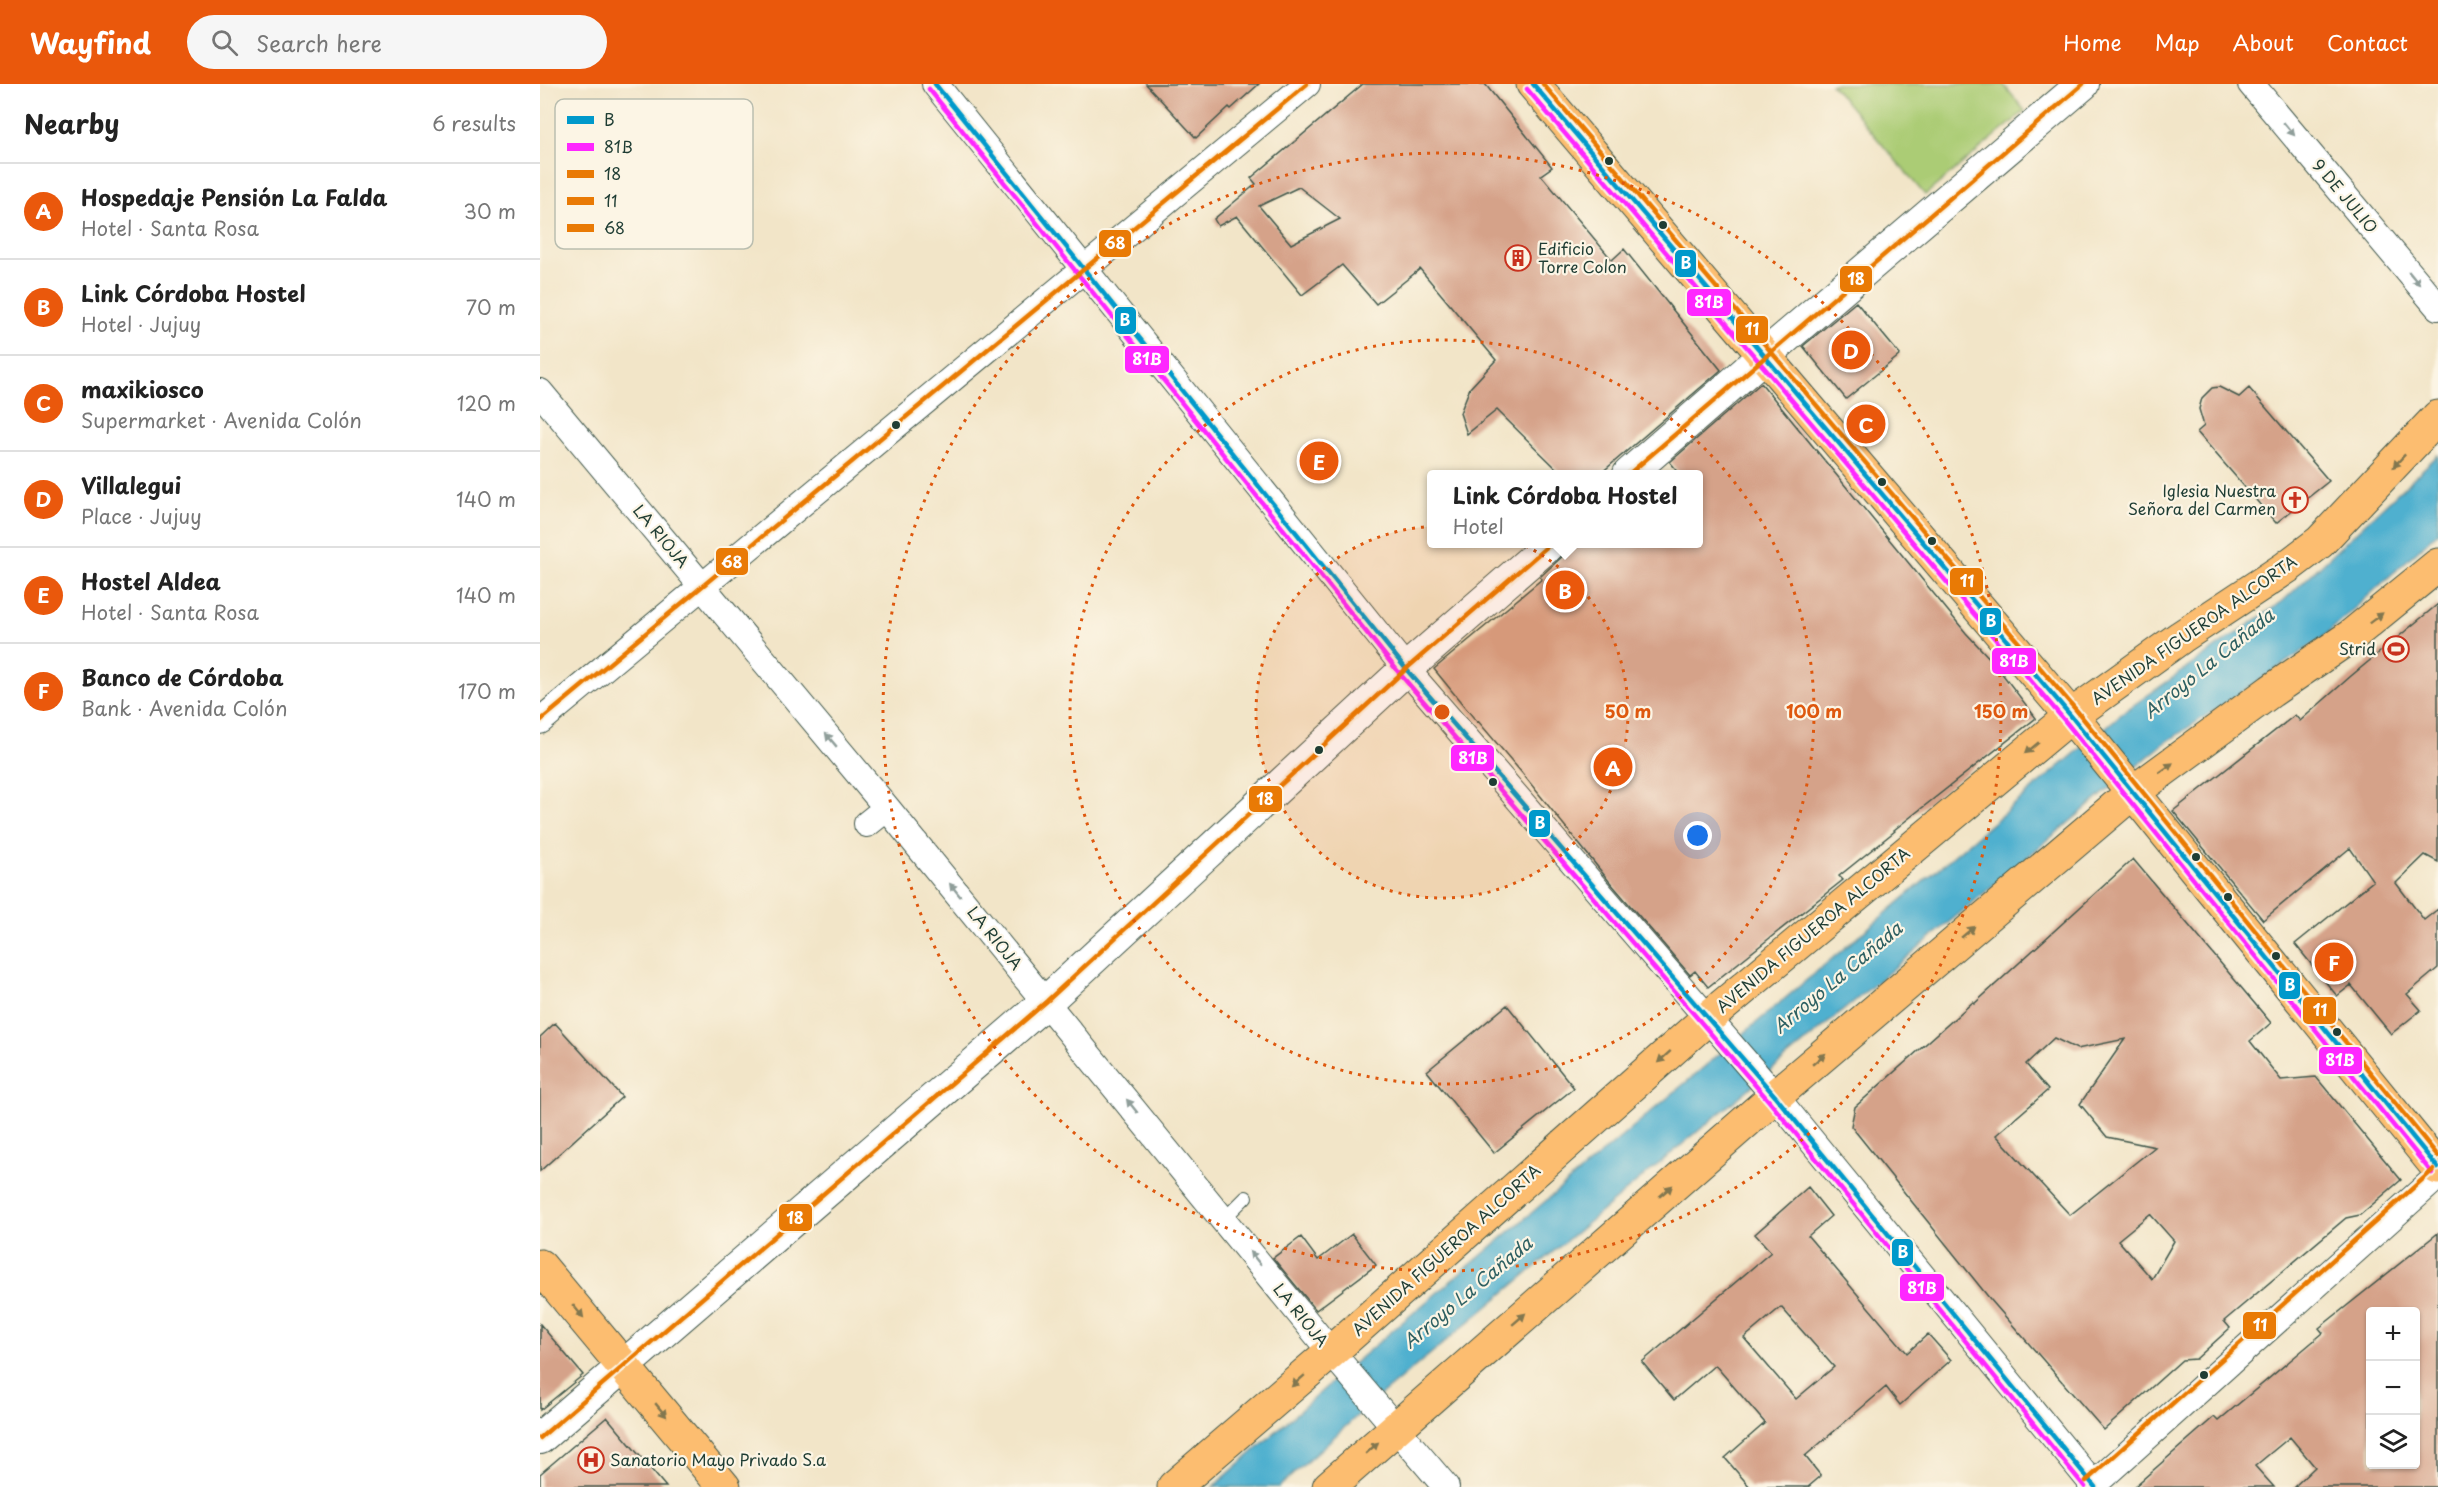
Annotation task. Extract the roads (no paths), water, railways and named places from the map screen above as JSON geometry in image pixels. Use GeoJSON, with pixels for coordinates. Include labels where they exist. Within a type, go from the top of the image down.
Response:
{"type":"FeatureCollection","features":[{"type":"Feature","properties":{"kind":"main road"},"geometry":{"type":"LineString","coordinates":[[1533,84],[2071,716],[2438,1168]]}},
{"type":"Feature","properties":{"kind":"main road","name":"AVENIDA FIGUEROA ALCORTA"},"geometry":{"type":"LineString","coordinates":[[1174,1487],[1331,1352],[1708,1018],[2071,716],[2320,542],[2438,417]]}},
{"type":"Feature","properties":{"kind":"main road"},"geometry":{"type":"LineString","coordinates":[[1329,1487],[1775,1096],[2132,793],[2271,691],[2360,630],[2438,565]]}},
{"type":"Feature","properties":{"kind":"main road"},"geometry":{"type":"LineString","coordinates":[[540,1266],[724,1487]]}},
{"type":"Feature","properties":{"kind":"street"},"geometry":{"type":"LineString","coordinates":[[935,84],[1406,669],[1775,1096],[2093,1486],[2438,1176]]}},
{"type":"Feature","properties":{"kind":"street"},"geometry":{"type":"LineString","coordinates":[[540,720],[1308,84]]}},
{"type":"Feature","properties":{"kind":"street"},"geometry":{"type":"LineString","coordinates":[[1634,470],[2083,84]]}},
{"type":"Feature","properties":{"kind":"street","name":"9 DE JULIO"},"geometry":{"type":"LineString","coordinates":[[2251,84],[2438,307]]}},
{"type":"Feature","properties":{"kind":"street","name":"LA RIOJA"},"geometry":{"type":"LineString","coordinates":[[540,392],[704,586],[1047,1002],[1331,1352],[1446,1487]]}},
{"type":"Feature","properties":{"kind":"street"},"geometry":{"type":"LineString","coordinates":[[540,1438],[1047,1002],[1406,669],[1544,548]]}},
{"type":"Feature","properties":{"kind":"street"},"geometry":{"type":"LineString","coordinates":[[867,824],[887,808]]}},
{"type":"Feature","properties":{"kind":"lane"},"geometry":{"type":"LineString","coordinates":[[1224,1219],[1246,1197]]}},
{"type":"Feature","properties":{"kind":"water","name":"Arroyo La Cañada"},"geometry":{"type":"Polygon","coordinates":[[[2438,455],[2438,532],[2321,639],[2162,745],[1369,1405],[1279,1487],[1213,1487],[1341,1374],[2125,711],[2283,601],[2438,455]]]}},
{"type":"Feature","properties":{"kind":"place","name":"Edificio Torre Colon"},"geometry":{"type":"Point","coordinates":[1518,258]}},
{"type":"Feature","properties":{"kind":"place","name":"Villalegui"},"geometry":{"type":"Point","coordinates":[1851,350]}},
{"type":"Feature","properties":{"kind":"place","name":"maxikiosco"},"geometry":{"type":"Point","coordinates":[1866,424]}},
{"type":"Feature","properties":{"kind":"place","name":"Hostel Aldea"},"geometry":{"type":"Point","coordinates":[1319,461]}},
{"type":"Feature","properties":{"kind":"place","name":"Iglesia Nuestra Señora del Carmen"},"geometry":{"type":"Point","coordinates":[2295,500]}},
{"type":"Feature","properties":{"kind":"place","name":"Link Córdoba Hostel"},"geometry":{"type":"Point","coordinates":[1565,590]}},
{"type":"Feature","properties":{"kind":"place","name":"Strid"},"geometry":{"type":"Point","coordinates":[2396,649]}},
{"type":"Feature","properties":{"kind":"place","name":"Hospedaje Pensión La Falda"},"geometry":{"type":"Point","coordinates":[1613,767]}},
{"type":"Feature","properties":{"kind":"place","name":"Banco de Córdoba"},"geometry":{"type":"Point","coordinates":[2334,962]}},
{"type":"Feature","properties":{"kind":"place","name":"Sanatorio Mayo Privado S.a"},"geometry":{"type":"Point","coordinates":[591,1460]}}]}
